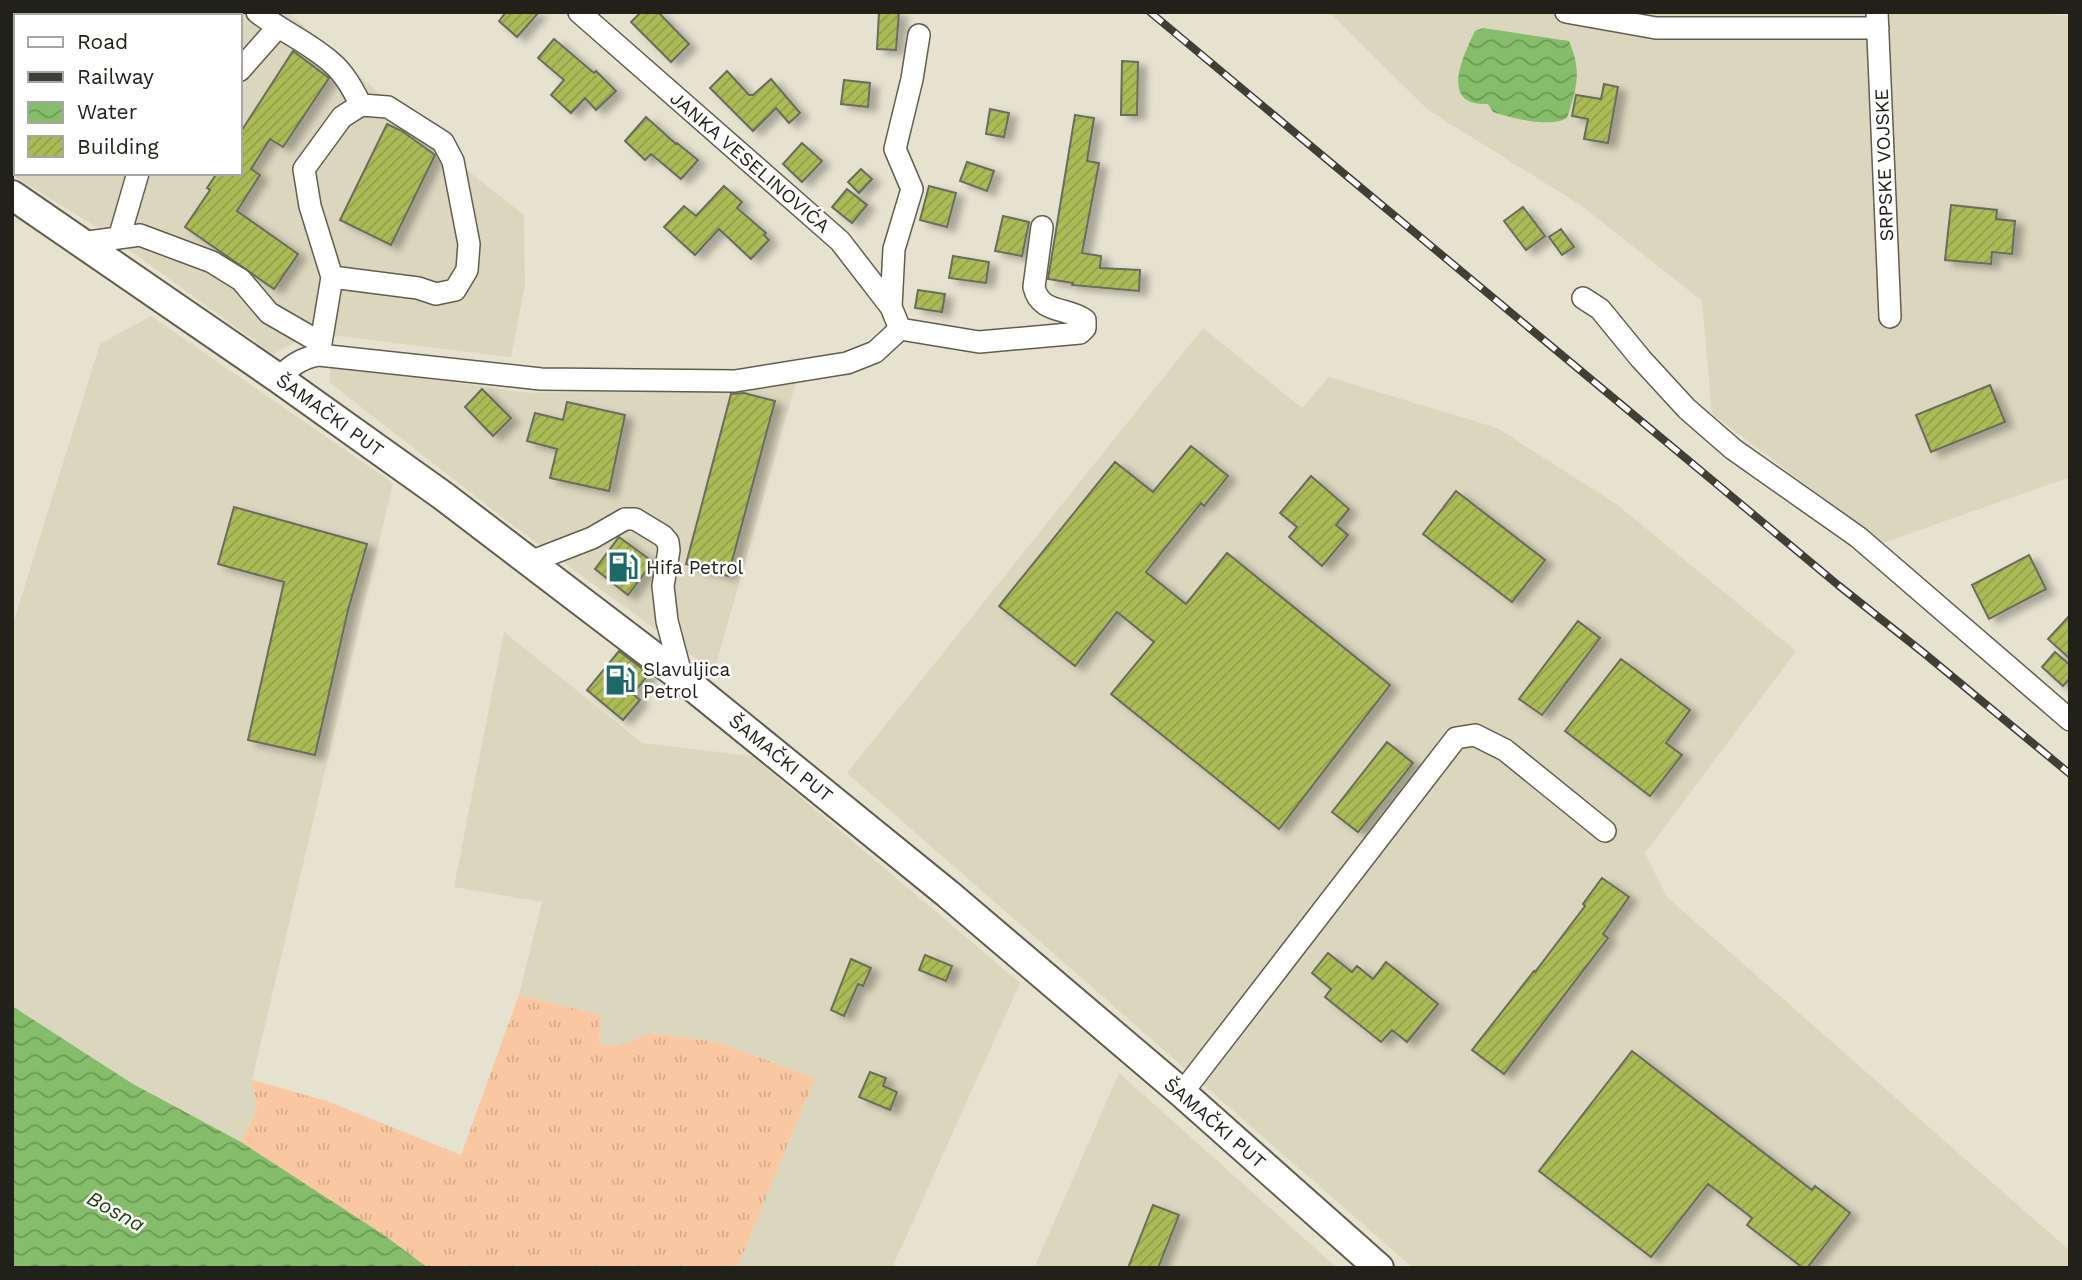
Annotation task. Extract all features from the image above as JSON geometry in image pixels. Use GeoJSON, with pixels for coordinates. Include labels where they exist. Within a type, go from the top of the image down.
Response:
{"type":"FeatureCollection","features":[{"type":"Feature","properties":{"kind":"main road","name":"ŠAMAČKI PUT"},"geometry":{"type":"LineString","coordinates":[[12,195],[278,378],[442,495],[682,678],[938,885],[1182,1093],[1379,1268]]}},
{"type":"Feature","properties":{"kind":"street"},"geometry":{"type":"LineString","coordinates":[[257,12],[277,28],[332,62],[347,80],[361,104]]}},
{"type":"Feature","properties":{"kind":"street","name":"JANKA VESELINOVIĆA"},"geometry":{"type":"LineString","coordinates":[[579,12],[840,242],[891,307],[900,329]]}},
{"type":"Feature","properties":{"kind":"street"},"geometry":{"type":"LineString","coordinates":[[1566,12],[1656,28],[1878,20]]}},
{"type":"Feature","properties":{"kind":"street","name":"SRPSKE VOJSKE"},"geometry":{"type":"LineString","coordinates":[[1878,20],[1890,317]]}},
{"type":"Feature","properties":{"kind":"street"},"geometry":{"type":"LineString","coordinates":[[242,68],[277,28]]}},
{"type":"Feature","properties":{"kind":"street"},"geometry":{"type":"LineString","coordinates":[[891,307],[894,249],[912,189],[895,149],[912,79],[919,35]]}},
{"type":"Feature","properties":{"kind":"street"},"geometry":{"type":"LineString","coordinates":[[278,378],[295,363],[320,349],[332,277],[310,206],[304,169],[342,117],[361,104],[388,107],[443,142],[453,161],[469,244],[467,271],[455,290],[436,294],[418,288],[332,277]]}},
{"type":"Feature","properties":{"kind":"street"},"geometry":{"type":"LineString","coordinates":[[119,238],[137,175]]}},
{"type":"Feature","properties":{"kind":"street"},"geometry":{"type":"LineString","coordinates":[[81,243],[140,235],[212,262],[241,280],[269,313],[320,349],[541,379],[736,381],[847,363],[875,352],[900,329],[979,342],[1080,333],[1086,324],[1085,320],[1080,316],[1053,310],[1036,296],[1034,287],[1042,227]]}},
{"type":"Feature","properties":{"kind":"street"},"geometry":{"type":"LineString","coordinates":[[1583,298],[1600,309],[1687,409],[1733,449],[1858,537],[2070,720]]}},
{"type":"Feature","properties":{"kind":"street"},"geometry":{"type":"LineString","coordinates":[[530,562],[592,538],[625,519],[635,519],[663,536],[668,542],[663,586],[667,621],[682,678]]}},
{"type":"Feature","properties":{"kind":"street"},"geometry":{"type":"LineString","coordinates":[[1182,1093],[1456,738],[1475,735],[1505,750],[1605,831]]}},
{"type":"Feature","properties":{"kind":"shaded area"},"geometry":{"type":"Polygon","coordinates":[[[12,12],[288,12],[453,159],[524,215],[525,285],[511,357],[313,333],[273,354],[103,231],[12,175],[12,12]]]}},
{"type":"Feature","properties":{"kind":"shaded area"},"geometry":{"type":"Polygon","coordinates":[[[1329,12],[2021,12],[2070,16],[2070,477],[1883,543],[1712,414],[1702,301],[1582,206],[1428,110],[1329,12]]]}},
{"type":"Feature","properties":{"kind":"shaded area"},"geometry":{"type":"Polygon","coordinates":[[[151,316],[393,483],[252,1080],[257,1108],[241,1142],[133,1084],[12,1006],[12,627],[100,344],[151,316]]]}},
{"type":"Feature","properties":{"kind":"shaded area"},"geometry":{"type":"Polygon","coordinates":[[[1203,328],[1302,408],[1329,377],[1497,428],[1616,504],[1796,651],[1645,853],[1667,897],[2070,1251],[2070,1268],[1413,1268],[847,773],[1203,328]]]}},
{"type":"Feature","properties":{"kind":"shaded area"},"geometry":{"type":"Polygon","coordinates":[[[331,365],[529,393],[623,392],[796,382],[714,672],[507,521],[329,382],[331,365]]]}},
{"type":"Feature","properties":{"kind":"shaded area"},"geometry":{"type":"Polygon","coordinates":[[[504,632],[642,743],[752,756],[1020,983],[892,1268],[737,1268],[815,1078],[717,1042],[651,1033],[617,1046],[599,1044],[601,1015],[519,995],[542,902],[454,887],[504,632]]]}},
{"type":"Feature","properties":{"kind":"shaded area"},"geometry":{"type":"Polygon","coordinates":[[[1119,1073],[1337,1268],[1034,1268],[1119,1073]]]}},
{"type":"Feature","properties":{"kind":"green space"},"geometry":{"type":"Polygon","coordinates":[[[519,995],[601,1015],[599,1044],[617,1046],[651,1033],[717,1042],[815,1078],[737,1268],[428,1268],[384,1235],[241,1142],[257,1108],[252,1080],[327,1101],[461,1155],[519,995]]]}},
{"type":"Feature","properties":{"kind":"water"},"geometry":{"type":"Polygon","coordinates":[[[1483,28],[1569,41],[1576,61],[1577,79],[1567,118],[1551,122],[1520,119],[1493,112],[1488,104],[1473,103],[1463,97],[1458,80],[1460,69],[1475,31],[1483,28]]]}},
{"type":"Feature","properties":{"kind":"water","name":"Bosna"},"geometry":{"type":"Polygon","coordinates":[[[12,1006],[133,1084],[241,1142],[384,1235],[428,1268],[12,1268],[12,1006]]]}},
{"type":"Feature","properties":{"kind":"building"},"geometry":{"type":"Polygon","coordinates":[[[506,12],[539,12],[517,37],[499,21],[506,12]]]}},
{"type":"Feature","properties":{"kind":"building"},"geometry":{"type":"Polygon","coordinates":[[[641,12],[658,12],[689,44],[671,62],[631,22],[641,12]]]}},
{"type":"Feature","properties":{"kind":"building"},"geometry":{"type":"Polygon","coordinates":[[[879,12],[899,12],[896,50],[877,49],[879,12]]]}},
{"type":"Feature","properties":{"kind":"building"},"geometry":{"type":"Polygon","coordinates":[[[554,39],[594,73],[596,71],[616,91],[596,110],[585,98],[571,113],[551,95],[564,80],[538,58],[554,39]]]}},
{"type":"Feature","properties":{"kind":"building"},"geometry":{"type":"Polygon","coordinates":[[[293,51],[329,78],[283,147],[270,139],[251,169],[260,175],[237,211],[298,254],[274,289],[185,227],[210,190],[207,188],[216,175],[242,175],[242,130],[293,51]]]}},
{"type":"Feature","properties":{"kind":"building"},"geometry":{"type":"Polygon","coordinates":[[[1122,61],[1138,62],[1137,115],[1121,115],[1122,61]]]}},
{"type":"Feature","properties":{"kind":"building"},"geometry":{"type":"Polygon","coordinates":[[[727,71],[749,95],[753,95],[771,79],[800,113],[789,123],[776,108],[753,131],[710,88],[727,71]]]}},
{"type":"Feature","properties":{"kind":"building"},"geometry":{"type":"Polygon","coordinates":[[[844,80],[870,83],[868,107],[841,104],[844,80]]]}},
{"type":"Feature","properties":{"kind":"building"},"geometry":{"type":"Polygon","coordinates":[[[1604,84],[1618,87],[1608,143],[1584,139],[1588,119],[1572,116],[1576,95],[1601,99],[1604,84]]]}},
{"type":"Feature","properties":{"kind":"building"},"geometry":{"type":"Polygon","coordinates":[[[990,109],[1009,113],[1004,137],[986,134],[990,109]]]}},
{"type":"Feature","properties":{"kind":"building"},"geometry":{"type":"Polygon","coordinates":[[[1075,115],[1094,118],[1087,161],[1099,163],[1082,253],[1101,256],[1100,268],[1140,270],[1139,291],[1072,285],[1073,283],[1048,279],[1075,115]]]}},
{"type":"Feature","properties":{"kind":"building"},"geometry":{"type":"Polygon","coordinates":[[[646,117],[698,160],[681,179],[651,154],[645,160],[625,141],[646,117]]]}},
{"type":"Feature","properties":{"kind":"building"},"geometry":{"type":"Polygon","coordinates":[[[387,124],[402,131],[435,155],[391,245],[340,220],[387,124]]]}},
{"type":"Feature","properties":{"kind":"building"},"geometry":{"type":"Polygon","coordinates":[[[802,143],[822,161],[802,182],[783,164],[802,143]]]}},
{"type":"Feature","properties":{"kind":"building"},"geometry":{"type":"Polygon","coordinates":[[[967,162],[994,171],[987,191],[960,181],[967,162]]]}},
{"type":"Feature","properties":{"kind":"building"},"geometry":{"type":"Polygon","coordinates":[[[861,169],[872,179],[859,193],[848,182],[861,169]]]}},
{"type":"Feature","properties":{"kind":"building"},"geometry":{"type":"Polygon","coordinates":[[[724,186],[742,202],[737,208],[766,233],[764,235],[769,240],[751,259],[719,229],[695,255],[664,227],[684,206],[696,216],[724,186]]]}},
{"type":"Feature","properties":{"kind":"building"},"geometry":{"type":"Polygon","coordinates":[[[929,186],[956,193],[947,227],[920,220],[929,186]]]}},
{"type":"Feature","properties":{"kind":"building"},"geometry":{"type":"Polygon","coordinates":[[[847,189],[867,205],[852,223],[832,207],[847,189]]]}},
{"type":"Feature","properties":{"kind":"building"},"geometry":{"type":"Polygon","coordinates":[[[1951,205],[1997,210],[1996,219],[2015,221],[2012,254],[1992,252],[1991,264],[1945,260],[1951,205]]]}},
{"type":"Feature","properties":{"kind":"building"},"geometry":{"type":"Polygon","coordinates":[[[1523,207],[1545,236],[1526,250],[1504,221],[1523,207]]]}},
{"type":"Feature","properties":{"kind":"building"},"geometry":{"type":"Polygon","coordinates":[[[1003,216],[1029,222],[1022,256],[995,251],[1003,216]]]}},
{"type":"Feature","properties":{"kind":"building"},"geometry":{"type":"Polygon","coordinates":[[[1561,229],[1574,247],[1562,255],[1549,237],[1561,229]]]}},
{"type":"Feature","properties":{"kind":"building"},"geometry":{"type":"Polygon","coordinates":[[[953,256],[989,262],[986,283],[949,278],[953,256]]]}},
{"type":"Feature","properties":{"kind":"building"},"geometry":{"type":"Polygon","coordinates":[[[918,290],[945,294],[942,312],[915,308],[918,290]]]}},
{"type":"Feature","properties":{"kind":"building"},"geometry":{"type":"Polygon","coordinates":[[[1990,385],[2005,422],[1931,452],[1916,415],[1990,385]]]}},
{"type":"Feature","properties":{"kind":"building"},"geometry":{"type":"Polygon","coordinates":[[[482,389],[511,418],[493,436],[465,407],[482,389]]]}},
{"type":"Feature","properties":{"kind":"building"},"geometry":{"type":"Polygon","coordinates":[[[744,393],[775,401],[728,576],[686,564],[731,394],[744,393]]]}},
{"type":"Feature","properties":{"kind":"building"},"geometry":{"type":"Polygon","coordinates":[[[567,402],[625,415],[609,491],[550,478],[557,449],[527,441],[535,413],[563,420],[567,402]]]}},
{"type":"Feature","properties":{"kind":"building"},"geometry":{"type":"Polygon","coordinates":[[[1191,446],[1228,476],[1204,506],[1201,503],[1146,572],[1186,604],[1227,553],[1390,685],[1279,829],[1111,694],[1154,642],[1117,612],[1075,666],[999,606],[1115,462],[1153,492],[1191,446]]]}},
{"type":"Feature","properties":{"kind":"building"},"geometry":{"type":"Polygon","coordinates":[[[1311,476],[1349,509],[1336,525],[1348,535],[1322,566],[1289,537],[1297,527],[1280,513],[1311,476]]]}},
{"type":"Feature","properties":{"kind":"building"},"geometry":{"type":"Polygon","coordinates":[[[1456,491],[1545,560],[1512,602],[1423,534],[1456,491]]]}},
{"type":"Feature","properties":{"kind":"building"},"geometry":{"type":"Polygon","coordinates":[[[234,507],[367,544],[348,610],[315,755],[248,740],[284,582],[218,564],[234,507]]]}},
{"type":"Feature","properties":{"kind":"building","name":"Hifa Petrol"},"geometry":{"type":"Polygon","coordinates":[[[619,537],[653,562],[628,595],[595,569],[619,537]]]}},
{"type":"Feature","properties":{"kind":"building"},"geometry":{"type":"Polygon","coordinates":[[[2029,555],[2046,589],[1989,619],[1972,585],[2029,555]]]}},
{"type":"Feature","properties":{"kind":"building"},"geometry":{"type":"Polygon","coordinates":[[[2070,615],[2070,659],[2048,639],[2070,615]]]}},
{"type":"Feature","properties":{"kind":"building"},"geometry":{"type":"Polygon","coordinates":[[[1578,621],[1600,638],[1542,715],[1519,699],[1578,621]]]}},
{"type":"Feature","properties":{"kind":"building","name":"Slavuljica Petrol"},"geometry":{"type":"Polygon","coordinates":[[[619,651],[649,674],[633,694],[640,700],[623,720],[587,690],[619,651]]]}},
{"type":"Feature","properties":{"kind":"building"},"geometry":{"type":"Polygon","coordinates":[[[2055,652],[2070,665],[2070,678],[2063,686],[2042,667],[2055,652]]]}},
{"type":"Feature","properties":{"kind":"building"},"geometry":{"type":"Polygon","coordinates":[[[1621,659],[1690,710],[1666,743],[1682,755],[1650,796],[1565,731],[1621,659]]]}},
{"type":"Feature","properties":{"kind":"building"},"geometry":{"type":"Polygon","coordinates":[[[1387,742],[1413,763],[1358,832],[1332,812],[1387,742]]]}},
{"type":"Feature","properties":{"kind":"building"},"geometry":{"type":"Polygon","coordinates":[[[1602,878],[1629,897],[1603,934],[1608,938],[1504,1074],[1472,1050],[1585,906],[1583,904],[1602,878]]]}},
{"type":"Feature","properties":{"kind":"building"},"geometry":{"type":"Polygon","coordinates":[[[1328,953],[1352,972],[1357,966],[1373,979],[1386,962],[1438,1004],[1407,1042],[1392,1030],[1381,1042],[1325,997],[1331,989],[1312,973],[1328,953]]]}},
{"type":"Feature","properties":{"kind":"building"},"geometry":{"type":"Polygon","coordinates":[[[925,955],[952,966],[946,981],[919,970],[925,955]]]}},
{"type":"Feature","properties":{"kind":"building"},"geometry":{"type":"Polygon","coordinates":[[[851,959],[871,968],[863,986],[858,984],[844,1016],[831,1010],[851,959]]]}},
{"type":"Feature","properties":{"kind":"building"},"geometry":{"type":"Polygon","coordinates":[[[1632,1051],[1812,1190],[1815,1186],[1850,1213],[1807,1268],[1803,1268],[1747,1225],[1752,1218],[1708,1184],[1651,1257],[1539,1171],[1632,1051]]]}},
{"type":"Feature","properties":{"kind":"building"},"geometry":{"type":"Polygon","coordinates":[[[870,1072],[886,1078],[883,1086],[897,1092],[890,1110],[859,1097],[870,1072]]]}},
{"type":"Feature","properties":{"kind":"building"},"geometry":{"type":"Polygon","coordinates":[[[1153,1205],[1179,1215],[1158,1268],[1128,1268],[1153,1205]]]}},
{"type":"Feature","properties":{"kind":"railway"},"geometry":{"type":"LineString","coordinates":[[1150,12],[1838,585],[2070,774]]}},
{"type":"Feature","properties":{"kind":"place","name":"Hifa Petrol"},"geometry":{"type":"Point","coordinates":[623,567]}},
{"type":"Feature","properties":{"kind":"place","name":"Slavuljica Petrol"},"geometry":{"type":"Point","coordinates":[620,680]}}]}
